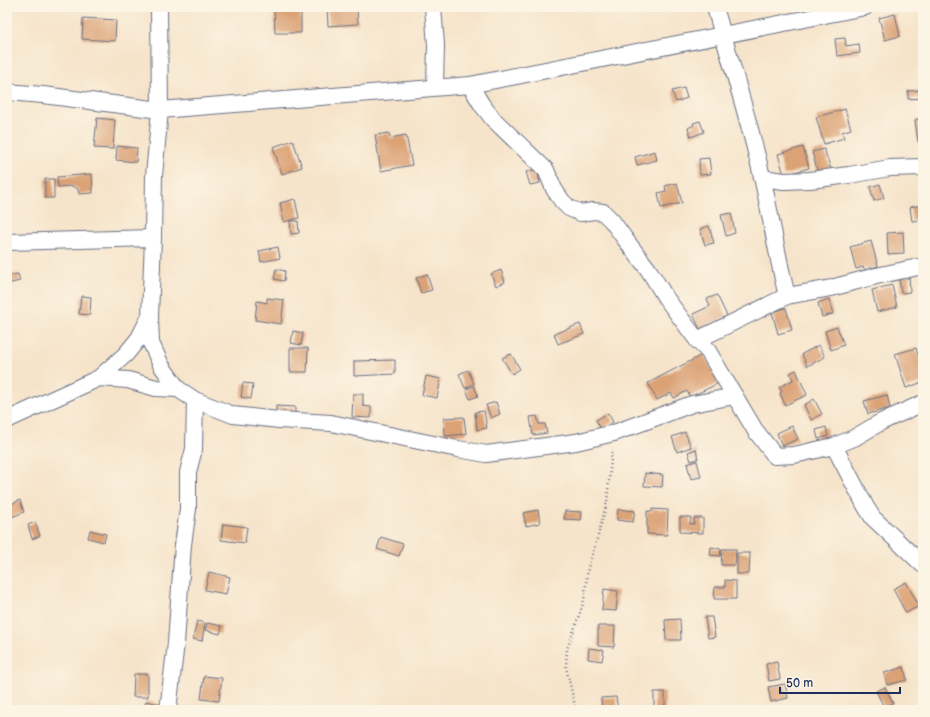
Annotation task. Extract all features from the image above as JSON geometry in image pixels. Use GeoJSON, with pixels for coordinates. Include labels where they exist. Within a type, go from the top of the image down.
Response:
{"type":"FeatureCollection","features":[{"type":"Feature","properties":{"kind":"street"},"geometry":{"type":"LineString","coordinates":[[159,7],[160,110],[154,176],[154,238],[150,317],[151,343],[161,365],[178,389],[195,400],[233,415],[279,420],[331,423],[486,454],[576,442],[614,433],[692,404],[735,396]]}},
{"type":"Feature","properties":{"kind":"street"},"geometry":{"type":"LineString","coordinates":[[433,7],[436,45],[435,87]]}},
{"type":"Feature","properties":{"kind":"street"},"geometry":{"type":"LineString","coordinates":[[715,7],[748,118],[762,178],[779,266],[787,296]]}},
{"type":"Feature","properties":{"kind":"street"},"geometry":{"type":"LineString","coordinates":[[7,92],[43,94],[160,110],[470,85],[865,7]]}},
{"type":"Feature","properties":{"kind":"street"},"geometry":{"type":"LineString","coordinates":[[470,85],[482,105],[493,118],[546,170],[554,189],[569,208],[581,213],[594,210],[603,212],[612,221],[648,268],[666,298],[697,340],[708,351],[755,430],[775,456],[794,455],[834,446],[854,438],[881,422],[923,403]]}},
{"type":"Feature","properties":{"kind":"street"},"geometry":{"type":"LineString","coordinates":[[762,178],[784,181],[810,180],[890,168],[923,167]]}},
{"type":"Feature","properties":{"kind":"street"},"geometry":{"type":"LineString","coordinates":[[7,242],[154,238]]}},
{"type":"Feature","properties":{"kind":"street"},"geometry":{"type":"LineString","coordinates":[[697,340],[787,296],[831,288],[876,276],[923,266]]}},
{"type":"Feature","properties":{"kind":"street"},"geometry":{"type":"LineString","coordinates":[[7,420],[99,378],[126,354],[139,338],[150,317]]}},
{"type":"Feature","properties":{"kind":"street"},"geometry":{"type":"LineString","coordinates":[[99,378],[128,380],[156,388],[178,389]]}},
{"type":"Feature","properties":{"kind":"street"},"geometry":{"type":"LineString","coordinates":[[168,710],[176,643],[182,552],[188,508],[188,472],[194,449],[195,400]]}},
{"type":"Feature","properties":{"kind":"street"},"geometry":{"type":"LineString","coordinates":[[834,446],[858,494],[873,518],[923,564]]}},
{"type":"Feature","properties":{"kind":"path"},"geometry":{"type":"LineString","coordinates":[[576,710],[566,667],[567,649],[584,600],[588,568],[598,536],[606,502],[614,433]]}},
{"type":"Feature","properties":{"kind":"building"},"geometry":{"type":"Polygon","coordinates":[[[274,7],[301,7],[301,33],[275,33],[274,7]]]}},
{"type":"Feature","properties":{"kind":"building"},"geometry":{"type":"Polygon","coordinates":[[[327,7],[357,7],[358,24],[328,26],[327,7]]]}},
{"type":"Feature","properties":{"kind":"building"},"geometry":{"type":"Polygon","coordinates":[[[895,14],[900,36],[885,40],[879,18],[895,14]]]}},
{"type":"Feature","properties":{"kind":"building"},"geometry":{"type":"Polygon","coordinates":[[[83,18],[116,20],[115,41],[82,39],[83,18]]]}},
{"type":"Feature","properties":{"kind":"building"},"geometry":{"type":"Polygon","coordinates":[[[845,38],[846,46],[859,44],[860,53],[837,56],[835,39],[845,38]]]}},
{"type":"Feature","properties":{"kind":"building"},"geometry":{"type":"Polygon","coordinates":[[[684,88],[687,98],[676,102],[672,91],[684,88]]]}},
{"type":"Feature","properties":{"kind":"building"},"geometry":{"type":"Polygon","coordinates":[[[923,90],[923,98],[908,99],[908,91],[923,90]]]}},
{"type":"Feature","properties":{"kind":"building"},"geometry":{"type":"Polygon","coordinates":[[[845,109],[851,129],[842,132],[844,138],[824,144],[816,117],[845,109]]]}},
{"type":"Feature","properties":{"kind":"building"},"geometry":{"type":"Polygon","coordinates":[[[97,118],[115,120],[113,149],[94,148],[97,118]]]}},
{"type":"Feature","properties":{"kind":"building"},"geometry":{"type":"Polygon","coordinates":[[[923,118],[923,142],[918,142],[915,120],[923,118]]]}},
{"type":"Feature","properties":{"kind":"building"},"geometry":{"type":"Polygon","coordinates":[[[700,121],[704,132],[691,137],[688,128],[694,125],[693,123],[700,121]]]}},
{"type":"Feature","properties":{"kind":"building"},"geometry":{"type":"Polygon","coordinates":[[[389,133],[390,138],[406,135],[412,165],[381,171],[375,135],[389,133]]]}},
{"type":"Feature","properties":{"kind":"building"},"geometry":{"type":"Polygon","coordinates":[[[293,140],[302,167],[282,174],[273,147],[293,140]]]}},
{"type":"Feature","properties":{"kind":"building"},"geometry":{"type":"Polygon","coordinates":[[[117,146],[137,148],[136,162],[116,160],[117,146]]]}},
{"type":"Feature","properties":{"kind":"building"},"geometry":{"type":"Polygon","coordinates":[[[803,147],[809,168],[784,175],[778,154],[803,147]]]}},
{"type":"Feature","properties":{"kind":"building"},"geometry":{"type":"Polygon","coordinates":[[[824,149],[831,169],[818,173],[812,152],[824,149]]]}},
{"type":"Feature","properties":{"kind":"building"},"geometry":{"type":"Polygon","coordinates":[[[655,151],[657,160],[637,165],[635,157],[655,151]]]}},
{"type":"Feature","properties":{"kind":"building"},"geometry":{"type":"Polygon","coordinates":[[[709,158],[711,174],[700,175],[699,159],[709,158]]]}},
{"type":"Feature","properties":{"kind":"building"},"geometry":{"type":"Polygon","coordinates":[[[537,169],[540,183],[530,185],[526,172],[537,169]]]}},
{"type":"Feature","properties":{"kind":"building"},"geometry":{"type":"Polygon","coordinates":[[[92,174],[93,193],[79,194],[78,189],[72,186],[58,187],[57,177],[92,174]]]}},
{"type":"Feature","properties":{"kind":"building"},"geometry":{"type":"Polygon","coordinates":[[[45,179],[54,179],[54,198],[45,198],[45,179]]]}},
{"type":"Feature","properties":{"kind":"building"},"geometry":{"type":"Polygon","coordinates":[[[677,183],[682,203],[661,208],[658,193],[666,191],[665,186],[677,183]]]}},
{"type":"Feature","properties":{"kind":"building"},"geometry":{"type":"Polygon","coordinates":[[[880,184],[884,198],[874,201],[870,187],[880,184]]]}},
{"type":"Feature","properties":{"kind":"building"},"geometry":{"type":"Polygon","coordinates":[[[295,199],[299,218],[284,222],[280,203],[295,199]]]}},
{"type":"Feature","properties":{"kind":"building"},"geometry":{"type":"Polygon","coordinates":[[[923,205],[923,220],[912,221],[910,207],[923,205]]]}},
{"type":"Feature","properties":{"kind":"building"},"geometry":{"type":"Polygon","coordinates":[[[731,213],[735,233],[726,236],[721,215],[731,213]]]}},
{"type":"Feature","properties":{"kind":"building"},"geometry":{"type":"Polygon","coordinates":[[[290,221],[298,221],[299,233],[291,234],[290,221]]]}},
{"type":"Feature","properties":{"kind":"building"},"geometry":{"type":"Polygon","coordinates":[[[709,226],[714,243],[705,245],[700,229],[709,226]]]}},
{"type":"Feature","properties":{"kind":"building"},"geometry":{"type":"Polygon","coordinates":[[[903,232],[904,253],[888,254],[887,233],[903,232]]]}},
{"type":"Feature","properties":{"kind":"building"},"geometry":{"type":"Polygon","coordinates":[[[871,241],[878,266],[865,270],[863,267],[856,269],[850,247],[871,241]]]}},
{"type":"Feature","properties":{"kind":"building"},"geometry":{"type":"Polygon","coordinates":[[[278,247],[280,258],[261,262],[259,251],[278,247]]]}},
{"type":"Feature","properties":{"kind":"building"},"geometry":{"type":"Polygon","coordinates":[[[276,269],[285,271],[284,281],[274,279],[276,269]]]}},
{"type":"Feature","properties":{"kind":"building"},"geometry":{"type":"Polygon","coordinates":[[[501,270],[505,282],[496,286],[491,274],[501,270]]]}},
{"type":"Feature","properties":{"kind":"building"},"geometry":{"type":"Polygon","coordinates":[[[18,274],[20,281],[7,284],[7,276],[18,274]]]}},
{"type":"Feature","properties":{"kind":"building"},"geometry":{"type":"Polygon","coordinates":[[[427,274],[432,290],[421,293],[416,278],[427,274]]]}},
{"type":"Feature","properties":{"kind":"building"},"geometry":{"type":"Polygon","coordinates":[[[909,276],[910,292],[901,293],[899,277],[909,276]]]}},
{"type":"Feature","properties":{"kind":"building"},"geometry":{"type":"Polygon","coordinates":[[[892,285],[897,307],[877,312],[872,290],[892,285]]]}},
{"type":"Feature","properties":{"kind":"building"},"geometry":{"type":"Polygon","coordinates":[[[717,295],[727,316],[700,329],[693,314],[710,306],[707,299],[717,295]]]}},
{"type":"Feature","properties":{"kind":"building"},"geometry":{"type":"Polygon","coordinates":[[[81,296],[91,297],[90,315],[79,314],[81,296]]]}},
{"type":"Feature","properties":{"kind":"building"},"geometry":{"type":"Polygon","coordinates":[[[267,298],[284,300],[281,324],[255,320],[257,301],[267,303],[267,298]]]}},
{"type":"Feature","properties":{"kind":"building"},"geometry":{"type":"Polygon","coordinates":[[[829,299],[833,314],[822,317],[818,303],[829,299]]]}},
{"type":"Feature","properties":{"kind":"building"},"geometry":{"type":"Polygon","coordinates":[[[786,308],[792,330],[778,334],[772,312],[786,308]]]}},
{"type":"Feature","properties":{"kind":"building"},"geometry":{"type":"Polygon","coordinates":[[[580,324],[584,334],[558,344],[554,334],[580,324]]]}},
{"type":"Feature","properties":{"kind":"building"},"geometry":{"type":"Polygon","coordinates":[[[837,327],[844,345],[831,350],[825,331],[837,327]]]}},
{"type":"Feature","properties":{"kind":"building"},"geometry":{"type":"Polygon","coordinates":[[[293,331],[303,333],[301,345],[291,343],[293,331]]]}},
{"type":"Feature","properties":{"kind":"building"},"geometry":{"type":"Polygon","coordinates":[[[819,345],[825,357],[807,366],[802,354],[819,345]]]}},
{"type":"Feature","properties":{"kind":"building"},"geometry":{"type":"Polygon","coordinates":[[[290,348],[308,348],[307,372],[290,372],[290,348]]]}},
{"type":"Feature","properties":{"kind":"building"},"geometry":{"type":"Polygon","coordinates":[[[916,348],[923,371],[923,382],[906,388],[895,354],[916,348]]]}},
{"type":"Feature","properties":{"kind":"building"},"geometry":{"type":"Polygon","coordinates":[[[511,354],[520,369],[512,374],[502,358],[511,354]]]}},
{"type":"Feature","properties":{"kind":"building"},"geometry":{"type":"Polygon","coordinates":[[[704,354],[719,383],[690,397],[687,391],[674,398],[671,393],[657,400],[648,383],[704,354]]]}},
{"type":"Feature","properties":{"kind":"building"},"geometry":{"type":"Polygon","coordinates":[[[395,360],[395,374],[354,376],[354,361],[395,360]]]}},
{"type":"Feature","properties":{"kind":"building"},"geometry":{"type":"Polygon","coordinates":[[[468,370],[474,384],[465,388],[459,374],[468,370]]]}},
{"type":"Feature","properties":{"kind":"building"},"geometry":{"type":"Polygon","coordinates":[[[796,370],[807,395],[785,405],[780,393],[782,392],[779,387],[793,380],[790,373],[796,370]]]}},
{"type":"Feature","properties":{"kind":"building"},"geometry":{"type":"Polygon","coordinates":[[[426,376],[441,379],[437,398],[422,395],[426,376]]]}},
{"type":"Feature","properties":{"kind":"building"},"geometry":{"type":"Polygon","coordinates":[[[243,383],[253,384],[251,399],[241,397],[243,383]]]}},
{"type":"Feature","properties":{"kind":"building"},"geometry":{"type":"Polygon","coordinates":[[[474,386],[478,396],[470,399],[466,389],[474,386]]]}},
{"type":"Feature","properties":{"kind":"building"},"geometry":{"type":"Polygon","coordinates":[[[353,394],[363,394],[363,406],[371,407],[371,418],[352,417],[353,394]]]}},
{"type":"Feature","properties":{"kind":"building"},"geometry":{"type":"Polygon","coordinates":[[[887,395],[890,408],[868,414],[864,401],[887,395]]]}},
{"type":"Feature","properties":{"kind":"building"},"geometry":{"type":"Polygon","coordinates":[[[814,399],[822,414],[811,420],[804,405],[814,399]]]}},
{"type":"Feature","properties":{"kind":"building"},"geometry":{"type":"Polygon","coordinates":[[[496,402],[500,414],[491,418],[486,405],[496,402]]]}},
{"type":"Feature","properties":{"kind":"building"},"geometry":{"type":"Polygon","coordinates":[[[276,406],[295,407],[295,418],[276,416],[276,406]]]}},
{"type":"Feature","properties":{"kind":"building"},"geometry":{"type":"Polygon","coordinates":[[[484,411],[487,428],[477,430],[475,412],[484,411]]]}},
{"type":"Feature","properties":{"kind":"building"},"geometry":{"type":"Polygon","coordinates":[[[608,413],[613,422],[601,429],[596,420],[608,413]]]}},
{"type":"Feature","properties":{"kind":"building"},"geometry":{"type":"Polygon","coordinates":[[[537,416],[539,424],[545,424],[547,433],[533,435],[530,417],[537,416]]]}},
{"type":"Feature","properties":{"kind":"building"},"geometry":{"type":"Polygon","coordinates":[[[464,417],[466,434],[445,436],[444,418],[464,417]]]}},
{"type":"Feature","properties":{"kind":"building"},"geometry":{"type":"Polygon","coordinates":[[[792,426],[798,439],[782,446],[777,433],[792,426]]]}},
{"type":"Feature","properties":{"kind":"building"},"geometry":{"type":"Polygon","coordinates":[[[826,427],[828,436],[818,439],[816,430],[826,427]]]}},
{"type":"Feature","properties":{"kind":"building"},"geometry":{"type":"Polygon","coordinates":[[[685,432],[691,447],[677,452],[672,437],[685,432]]]}},
{"type":"Feature","properties":{"kind":"building"},"geometry":{"type":"Polygon","coordinates":[[[696,449],[698,459],[691,461],[688,452],[696,449]]]}},
{"type":"Feature","properties":{"kind":"building"},"geometry":{"type":"Polygon","coordinates":[[[697,461],[701,477],[691,479],[687,464],[697,461]]]}},
{"type":"Feature","properties":{"kind":"building"},"geometry":{"type":"Polygon","coordinates":[[[645,473],[663,475],[662,487],[644,486],[645,473]]]}},
{"type":"Feature","properties":{"kind":"building"},"geometry":{"type":"Polygon","coordinates":[[[20,500],[24,512],[7,519],[7,506],[20,500]]]}},
{"type":"Feature","properties":{"kind":"building"},"geometry":{"type":"Polygon","coordinates":[[[618,509],[635,511],[633,522],[617,520],[618,509]]]}},
{"type":"Feature","properties":{"kind":"building"},"geometry":{"type":"Polygon","coordinates":[[[652,509],[668,510],[667,535],[647,534],[647,511],[652,512],[652,509]]]}},
{"type":"Feature","properties":{"kind":"building"},"geometry":{"type":"Polygon","coordinates":[[[538,510],[540,523],[526,526],[523,513],[538,510]]]}},
{"type":"Feature","properties":{"kind":"building"},"geometry":{"type":"Polygon","coordinates":[[[565,511],[582,512],[581,520],[564,519],[565,511]]]}},
{"type":"Feature","properties":{"kind":"building"},"geometry":{"type":"Polygon","coordinates":[[[680,517],[691,517],[690,524],[694,524],[694,518],[703,518],[703,533],[680,532],[680,517]]]}},
{"type":"Feature","properties":{"kind":"building"},"geometry":{"type":"Polygon","coordinates":[[[35,522],[40,536],[32,539],[28,525],[35,522]]]}},
{"type":"Feature","properties":{"kind":"building"},"geometry":{"type":"Polygon","coordinates":[[[223,524],[247,527],[245,543],[221,540],[223,524]]]}},
{"type":"Feature","properties":{"kind":"building"},"geometry":{"type":"Polygon","coordinates":[[[90,530],[106,534],[104,542],[88,538],[90,530]]]}},
{"type":"Feature","properties":{"kind":"building"},"geometry":{"type":"Polygon","coordinates":[[[381,537],[403,544],[399,556],[377,549],[381,537]]]}},
{"type":"Feature","properties":{"kind":"building"},"geometry":{"type":"Polygon","coordinates":[[[711,547],[721,549],[720,556],[710,555],[711,547]]]}},
{"type":"Feature","properties":{"kind":"building"},"geometry":{"type":"Polygon","coordinates":[[[722,549],[736,549],[735,565],[721,565],[722,549]]]}},
{"type":"Feature","properties":{"kind":"building"},"geometry":{"type":"Polygon","coordinates":[[[737,553],[750,553],[749,574],[737,574],[737,553]]]}},
{"type":"Feature","properties":{"kind":"building"},"geometry":{"type":"Polygon","coordinates":[[[209,572],[230,577],[226,594],[205,590],[209,572]]]}},
{"type":"Feature","properties":{"kind":"building"},"geometry":{"type":"Polygon","coordinates":[[[725,580],[736,581],[736,599],[714,599],[715,587],[725,587],[725,580]]]}},
{"type":"Feature","properties":{"kind":"building"},"geometry":{"type":"Polygon","coordinates":[[[906,582],[919,606],[906,613],[893,589],[906,582]]]}},
{"type":"Feature","properties":{"kind":"building"},"geometry":{"type":"Polygon","coordinates":[[[604,589],[618,591],[616,611],[602,610],[604,589]]]}},
{"type":"Feature","properties":{"kind":"building"},"geometry":{"type":"Polygon","coordinates":[[[705,617],[712,617],[715,637],[708,638],[705,617]]]}},
{"type":"Feature","properties":{"kind":"building"},"geometry":{"type":"Polygon","coordinates":[[[680,619],[681,640],[666,640],[665,620],[680,619]]]}},
{"type":"Feature","properties":{"kind":"building"},"geometry":{"type":"Polygon","coordinates":[[[197,621],[205,623],[202,641],[193,639],[197,621]]]}},
{"type":"Feature","properties":{"kind":"building"},"geometry":{"type":"Polygon","coordinates":[[[207,623],[222,626],[220,634],[205,630],[207,623]]]}},
{"type":"Feature","properties":{"kind":"building"},"geometry":{"type":"Polygon","coordinates":[[[598,626],[615,626],[614,647],[598,646],[598,626]]]}},
{"type":"Feature","properties":{"kind":"building"},"geometry":{"type":"Polygon","coordinates":[[[589,648],[604,650],[602,661],[588,659],[589,648]]]}},
{"type":"Feature","properties":{"kind":"building"},"geometry":{"type":"Polygon","coordinates":[[[777,662],[780,679],[769,681],[766,664],[777,662]]]}},
{"type":"Feature","properties":{"kind":"building"},"geometry":{"type":"Polygon","coordinates":[[[904,667],[907,680],[887,685],[884,673],[904,667]]]}},
{"type":"Feature","properties":{"kind":"building"},"geometry":{"type":"Polygon","coordinates":[[[134,674],[148,674],[148,697],[133,697],[134,674]]]}},
{"type":"Feature","properties":{"kind":"building"},"geometry":{"type":"Polygon","coordinates":[[[204,676],[222,678],[219,701],[201,699],[204,676]]]}},
{"type":"Feature","properties":{"kind":"building"},"geometry":{"type":"Polygon","coordinates":[[[785,684],[788,698],[771,702],[768,687],[785,684]]]}},
{"type":"Feature","properties":{"kind":"building"},"geometry":{"type":"Polygon","coordinates":[[[885,687],[893,703],[884,707],[876,691],[885,687]]]}},
{"type":"Feature","properties":{"kind":"building"},"geometry":{"type":"Polygon","coordinates":[[[654,692],[665,692],[665,710],[654,710],[654,692]]]}},
{"type":"Feature","properties":{"kind":"building"},"geometry":{"type":"Polygon","coordinates":[[[616,697],[618,710],[602,710],[601,698],[616,697]]]}},
{"type":"Feature","properties":{"kind":"building"},"geometry":{"type":"Polygon","coordinates":[[[146,701],[159,704],[158,710],[144,709],[146,701]]]}}]}
